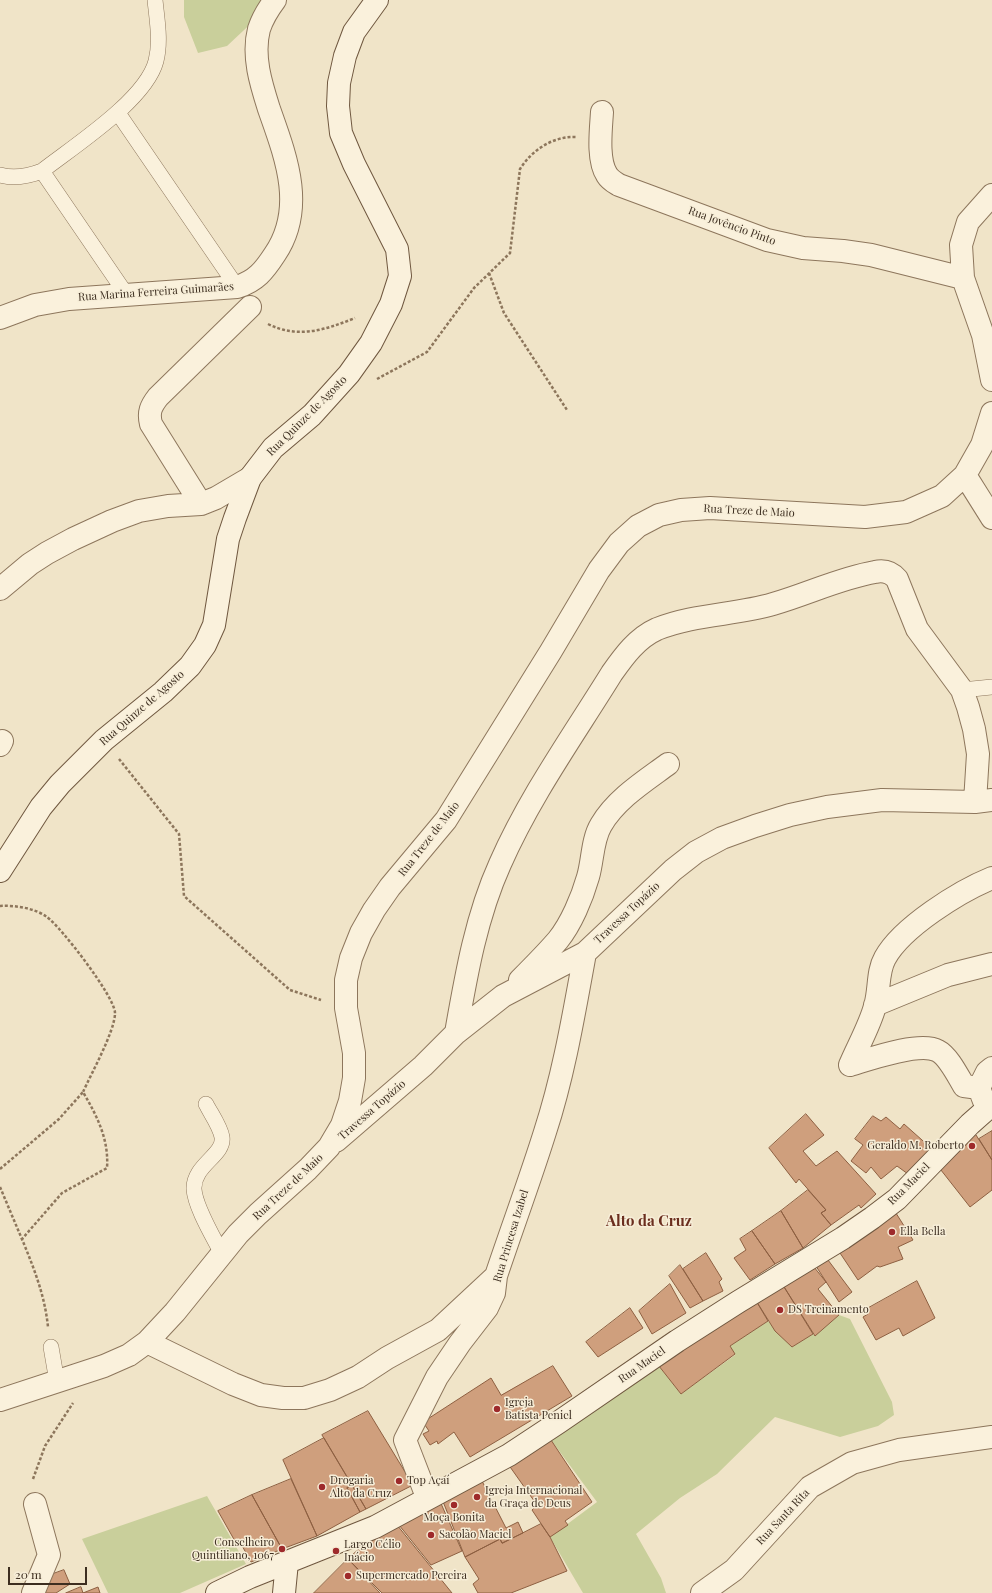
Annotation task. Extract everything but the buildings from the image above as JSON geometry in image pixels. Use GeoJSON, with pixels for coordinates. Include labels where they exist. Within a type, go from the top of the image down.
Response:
{"type":"FeatureCollection","features":[{"type":"Feature","properties":{"kind":"street","name":"Rua Marina Ferreira Guimarães"},"geometry":{"type":"LineString","coordinates":[[0,318],[16,311],[53,301],[87,296],[161,293],[237,287],[249,283],[266,268],[285,234],[292,210],[289,175],[283,151],[261,86],[256,59],[259,29],[275,0]]}},
{"type":"Feature","properties":{"kind":"street","name":"Rua Quinze de Agosto"},"geometry":{"type":"LineString","coordinates":[[0,871],[41,807],[60,784],[104,740],[163,692],[190,666],[205,645],[214,625],[228,539],[234,518],[250,478],[273,448],[312,415],[349,374],[371,343],[391,304],[400,276],[397,249],[354,164],[341,133],[338,106],[339,83],[347,50],[354,32],[377,0]]}},
{"type":"Feature","properties":{"kind":"street","name":"Rua Jovêncio Pinto"},"geometry":{"type":"LineString","coordinates":[[602,112],[601,147],[606,174],[611,180],[619,185],[767,240],[803,248],[871,255],[962,278]]}},
{"type":"Feature","properties":{"kind":"street"},"geometry":{"type":"LineString","coordinates":[[992,195],[968,222],[961,245],[962,278],[984,335],[992,380]]}},
{"type":"Feature","properties":{"kind":"street"},"geometry":{"type":"LineString","coordinates":[[201,504],[151,424],[149,415],[150,407],[158,396],[250,307]]}},
{"type":"Feature","properties":{"kind":"street","name":"Rua Treze de Maio"},"geometry":{"type":"LineString","coordinates":[[0,1400],[86,1373],[129,1355],[147,1342],[175,1312],[222,1254],[258,1214],[308,1169],[329,1147],[342,1125],[350,1101],[354,1078],[354,1053],[346,1008],[346,980],[351,958],[361,933],[374,910],[390,887],[446,820],[551,651],[599,570],[618,543],[638,526],[659,515],[681,510],[710,508],[865,517],[906,512],[942,496],[965,475],[982,446],[992,413]]}},
{"type":"Feature","properties":{"kind":"street"},"geometry":{"type":"LineString","coordinates":[[965,475],[992,518]]}},
{"type":"Feature","properties":{"kind":"street"},"geometry":{"type":"LineString","coordinates":[[0,589],[30,564],[47,553],[112,521],[139,511],[168,506],[201,504],[216,498],[250,478]]}},
{"type":"Feature","properties":{"kind":"street"},"geometry":{"type":"LineString","coordinates":[[456,1034],[468,962],[484,908],[499,865],[527,808],[612,673],[627,653],[641,639],[656,630],[675,623],[744,611],[774,604],[841,580],[877,571],[893,574],[897,579],[917,629],[930,649],[962,690],[974,729],[984,801]]}},
{"type":"Feature","properties":{"kind":"street"},"geometry":{"type":"LineString","coordinates":[[503,996],[536,964],[558,939],[572,915],[588,877],[594,845],[601,825],[614,808],[633,789],[668,764]]}},
{"type":"Feature","properties":{"kind":"street","name":"Travessa Topázio"},"geometry":{"type":"LineString","coordinates":[[329,1147],[423,1066],[456,1034],[503,996],[585,953],[672,870],[696,852],[722,838],[790,815],[827,807],[882,800],[984,801]]}},
{"type":"Feature","properties":{"kind":"street"},"geometry":{"type":"LineString","coordinates":[[0,854],[41,807]]}},
{"type":"Feature","properties":{"kind":"street"},"geometry":{"type":"LineString","coordinates":[[979,1088],[964,1086],[951,1065],[939,1051],[927,1047],[900,1051],[850,1065],[875,1005],[880,974],[885,958],[893,947],[908,931],[932,912],[979,883],[992,878]]}},
{"type":"Feature","properties":{"kind":"street","name":"Rua Princesa Izabel"},"geometry":{"type":"LineString","coordinates":[[427,1497],[405,1440],[438,1377],[460,1343],[487,1308],[494,1292],[496,1276],[545,1131],[560,1080],[574,1016],[585,953]]}},
{"type":"Feature","properties":{"kind":"street"},"geometry":{"type":"LineString","coordinates":[[875,1005],[948,975],[992,964]]}},
{"type":"Feature","properties":{"kind":"street"},"geometry":{"type":"LineString","coordinates":[[979,1088],[992,1068]]}},
{"type":"Feature","properties":{"kind":"street"},"geometry":{"type":"LineString","coordinates":[[979,1088],[990,1107]]}},
{"type":"Feature","properties":{"kind":"street","name":"Rua Maciel"},"geometry":{"type":"LineString","coordinates":[[217,1593],[250,1577],[374,1527],[427,1497],[508,1455],[559,1422],[676,1341],[843,1238],[872,1218],[897,1199],[949,1145],[990,1107]]}},
{"type":"Feature","properties":{"kind":"street"},"geometry":{"type":"LineString","coordinates":[[147,1342],[233,1384],[261,1394],[283,1398],[304,1398],[330,1390],[358,1376],[438,1330],[496,1276]]}},
{"type":"Feature","properties":{"kind":"street","name":"Rua Santa Rita"},"geometry":{"type":"LineString","coordinates":[[702,1593],[734,1570],[810,1487],[852,1463],[899,1450],[992,1437]]}},
{"type":"Feature","properties":{"kind":"street"},"geometry":{"type":"LineString","coordinates":[[33,1593],[49,1555],[35,1504]]}},
{"type":"Feature","properties":{"kind":"street"},"geometry":{"type":"LineString","coordinates":[[284,1593],[287,1562]]}},
{"type":"Feature","properties":{"kind":"lane"},"geometry":{"type":"LineString","coordinates":[[0,174],[6,176],[19,176],[30,175],[42,171],[118,113],[142,87],[152,73],[156,60],[158,42],[155,0]]}},
{"type":"Feature","properties":{"kind":"lane"},"geometry":{"type":"LineString","coordinates":[[118,113],[237,287]]}},
{"type":"Feature","properties":{"kind":"lane"},"geometry":{"type":"LineString","coordinates":[[42,171],[126,294]]}},
{"type":"Feature","properties":{"kind":"lane"},"geometry":{"type":"LineString","coordinates":[[962,690],[992,687]]}},
{"type":"Feature","properties":{"kind":"lane"},"geometry":{"type":"LineString","coordinates":[[206,1104],[218,1126],[222,1137],[222,1143],[220,1148],[202,1167],[196,1176],[194,1189],[197,1203],[222,1254]]}},
{"type":"Feature","properties":{"kind":"lane"},"geometry":{"type":"LineString","coordinates":[[51,1347],[57,1382]]}},
{"type":"Feature","properties":{"kind":"path"},"geometry":{"type":"LineString","coordinates":[[372,382],[427,352],[474,288],[510,252],[520,169],[525,162],[543,145],[564,137],[585,138],[601,147]]}},
{"type":"Feature","properties":{"kind":"path"},"geometry":{"type":"LineString","coordinates":[[490,273],[504,313],[567,410]]}},
{"type":"Feature","properties":{"kind":"path"},"geometry":{"type":"LineString","coordinates":[[250,307],[266,324],[280,330],[294,333],[326,328],[391,304]]}},
{"type":"Feature","properties":{"kind":"path"},"geometry":{"type":"LineString","coordinates":[[104,740],[179,834],[184,896],[290,990],[346,1008]]}},
{"type":"Feature","properties":{"kind":"path"},"geometry":{"type":"LineString","coordinates":[[0,906],[28,909],[47,916],[61,931],[102,987],[112,1002],[115,1012],[114,1022],[83,1092],[59,1119],[0,1169]]}},
{"type":"Feature","properties":{"kind":"path"},"geometry":{"type":"LineString","coordinates":[[22,1239],[62,1193],[107,1168],[108,1156],[106,1140],[97,1115],[83,1092]]}},
{"type":"Feature","properties":{"kind":"path"},"geometry":{"type":"LineString","coordinates":[[0,1187],[41,1288],[47,1310],[51,1347]]}},
{"type":"Feature","properties":{"kind":"path"},"geometry":{"type":"LineString","coordinates":[[35,1504],[32,1481],[45,1446],[86,1384],[86,1373]]}},
{"type":"Feature","properties":{"kind":"green space"},"geometry":{"type":"Polygon","coordinates":[[[184,0],[276,0],[227,46],[198,53],[184,17],[184,0]]]}},
{"type":"Feature","properties":{"kind":"green space"},"geometry":{"type":"Polygon","coordinates":[[[839,1315],[850,1319],[892,1402],[894,1415],[878,1426],[840,1437],[775,1417],[717,1474],[680,1498],[636,1534],[661,1578],[666,1593],[583,1593],[550,1537],[597,1502],[551,1440],[659,1366],[681,1394],[735,1355],[730,1346],[768,1321],[792,1347],[813,1334],[815,1335],[839,1315]]]}},
{"type":"Feature","properties":{"kind":"green space"},"geometry":{"type":"Polygon","coordinates":[[[207,1496],[246,1564],[180,1593],[108,1593],[82,1539],[207,1496]]]}},
{"type":"Feature","properties":{"kind":"place","name":"Geraldo M. Roberto"},"geometry":{"type":"Point","coordinates":[972,1146]}},
{"type":"Feature","properties":{"kind":"place","name":"Ella Bella"},"geometry":{"type":"Point","coordinates":[892,1232]}},
{"type":"Feature","properties":{"kind":"place","name":"DS Treinamento"},"geometry":{"type":"Point","coordinates":[780,1310]}},
{"type":"Feature","properties":{"kind":"place","name":"Igreja Batista Peniel"},"geometry":{"type":"Point","coordinates":[497,1409]}},
{"type":"Feature","properties":{"kind":"place","name":"Top Açaí"},"geometry":{"type":"Point","coordinates":[399,1481]}},
{"type":"Feature","properties":{"kind":"place","name":"Drogaria Alto da Cruz"},"geometry":{"type":"Point","coordinates":[322,1487]}},
{"type":"Feature","properties":{"kind":"place","name":"Igreja Internacional da Graça de Deus"},"geometry":{"type":"Point","coordinates":[477,1497]}},
{"type":"Feature","properties":{"kind":"place","name":"Moça Bonita"},"geometry":{"type":"Point","coordinates":[454,1505]}},
{"type":"Feature","properties":{"kind":"place","name":"Sacolão Maciel"},"geometry":{"type":"Point","coordinates":[431,1535]}},
{"type":"Feature","properties":{"kind":"place","name":"Conselheiro Quintiliano, 1067"},"geometry":{"type":"Point","coordinates":[282,1549]}},
{"type":"Feature","properties":{"kind":"place","name":"Largo Célio Inácio"},"geometry":{"type":"Point","coordinates":[336,1551]}},
{"type":"Feature","properties":{"kind":"place","name":"Supermercado Pereira"},"geometry":{"type":"Point","coordinates":[348,1576]}},
{"type":"Feature","properties":{"kind":"district","name":"Alto da Cruz"},"geometry":{"type":"Point","coordinates":[649,1221]}}]}
